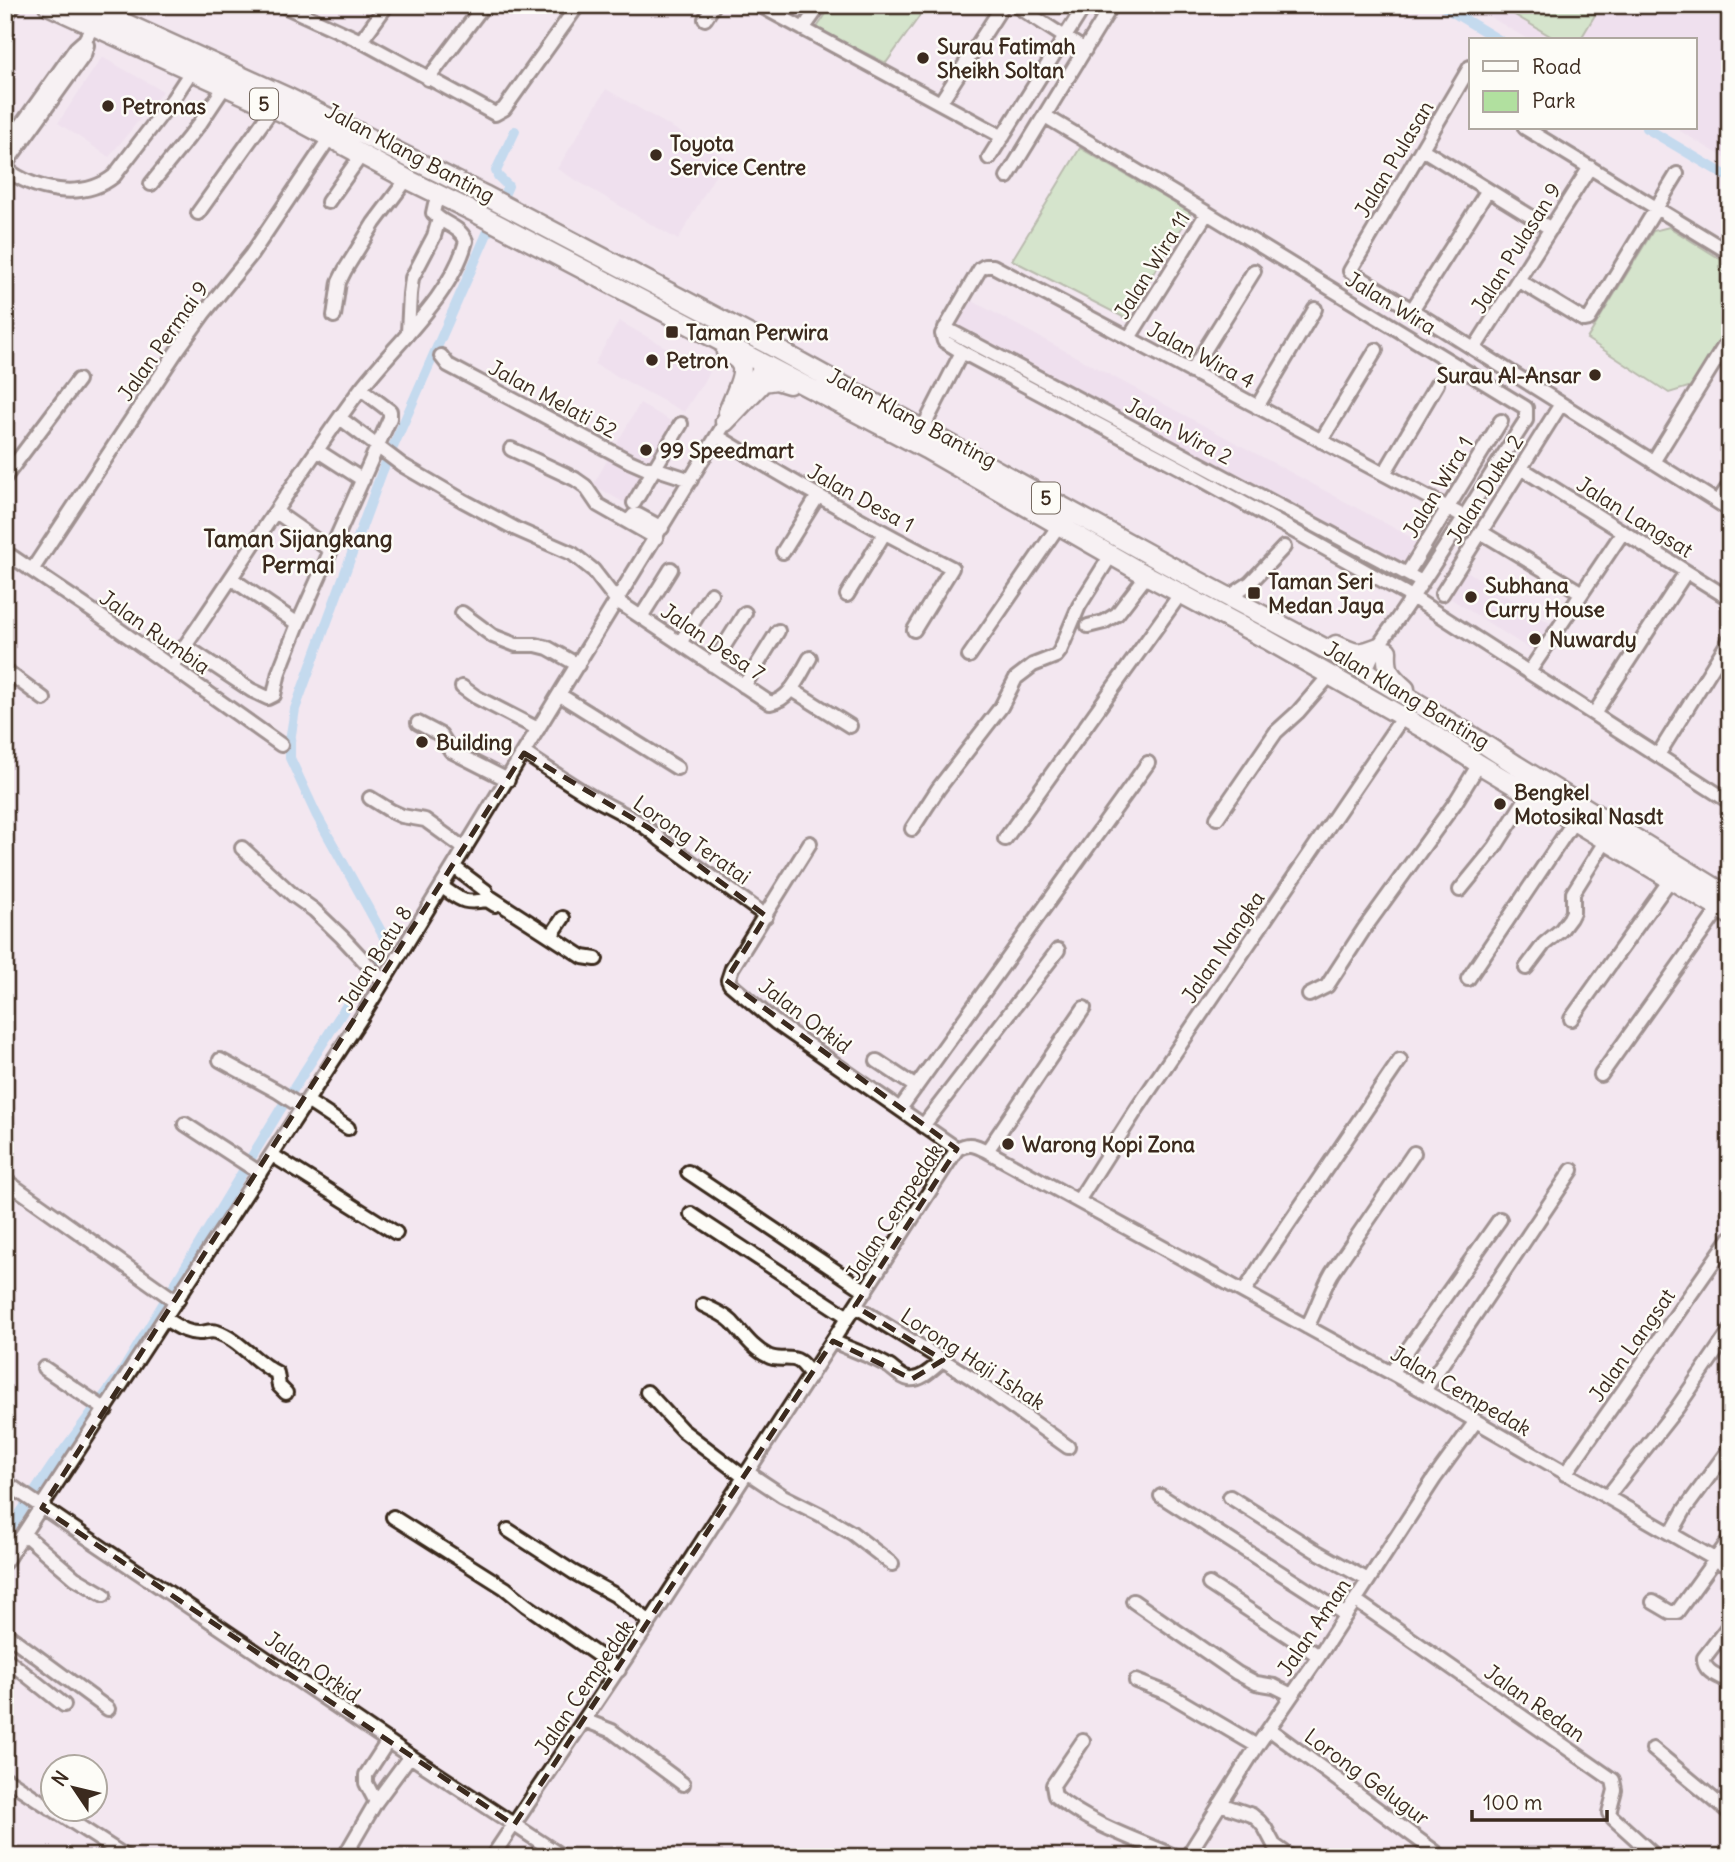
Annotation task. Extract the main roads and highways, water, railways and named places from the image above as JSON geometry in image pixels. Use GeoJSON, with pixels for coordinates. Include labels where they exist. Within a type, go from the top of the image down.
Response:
{"type":"FeatureCollection","features":[{"type":"Feature","properties":{"kind":"highway","name":"Jalan Klang Banting"},"geometry":{"type":"LineString","coordinates":[[48,5],[89,33],[192,70],[330,136],[407,179],[926,449],[1433,734],[1670,880],[1726,907]]}},
{"type":"Feature","properties":{"kind":"highway","name":"Jalan Klang Banting"},"geometry":{"type":"LineString","coordinates":[[85,5],[289,98],[484,195],[726,322],[1170,566],[1250,607],[1464,731],[1726,907]]}},
{"type":"Feature","properties":{"kind":"highway"},"geometry":{"type":"LineString","coordinates":[[658,310],[740,362],[741,377],[721,429],[758,385],[776,380],[875,423]]}},
{"type":"Feature","properties":{"kind":"highway"},"geometry":{"type":"LineString","coordinates":[[726,322],[729,331],[755,346],[761,354],[762,364],[774,360],[786,362],[846,393],[878,404]]}},
{"type":"Feature","properties":{"kind":"highway"},"geometry":{"type":"LineString","coordinates":[[1250,607],[1299,626],[1352,653],[1361,654],[1383,649],[1391,678],[1464,731]]}},
{"type":"Feature","properties":{"kind":"highway"},"geometry":{"type":"LineString","coordinates":[[1256,633],[1351,677],[1367,673],[1370,689],[1433,734]]}},
{"type":"Feature","properties":{"kind":"waterway"},"geometry":{"type":"LineString","coordinates":[[1441,5],[1496,38]]}},
{"type":"Feature","properties":{"kind":"waterway"},"geometry":{"type":"LineString","coordinates":[[1649,130],[1730,178]]}},
{"type":"Feature","properties":{"kind":"waterway"},"geometry":{"type":"LineString","coordinates":[[5,1536],[52,1466],[122,1372],[280,1110],[386,944],[316,814],[290,758],[295,709],[382,472],[508,186],[496,171],[515,131]]}},
{"type":"Feature","properties":{"kind":"place","name":"Surau Fatimah Sheikh Soltan"},"geometry":{"type":"Point","coordinates":[923,58]}},
{"type":"Feature","properties":{"kind":"place","name":"Petronas"},"geometry":{"type":"Point","coordinates":[108,106]}},
{"type":"Feature","properties":{"kind":"place","name":"Toyota Service Centre"},"geometry":{"type":"Point","coordinates":[656,155]}},
{"type":"Feature","properties":{"kind":"place","name":"Taman Perwira"},"geometry":{"type":"Point","coordinates":[672,332]}},
{"type":"Feature","properties":{"kind":"place","name":"Petron"},"geometry":{"type":"Point","coordinates":[652,360]}},
{"type":"Feature","properties":{"kind":"place","name":"Surau Al-Ansar"},"geometry":{"type":"Point","coordinates":[1595,375]}},
{"type":"Feature","properties":{"kind":"place","name":"99 Speedmart"},"geometry":{"type":"Point","coordinates":[646,450]}},
{"type":"Feature","properties":{"kind":"place","name":"Taman Seri Medan Jaya"},"geometry":{"type":"Point","coordinates":[1254,593]}},
{"type":"Feature","properties":{"kind":"place","name":"Subhana Curry House"},"geometry":{"type":"Point","coordinates":[1471,597]}},
{"type":"Feature","properties":{"kind":"place","name":"Nuwardy"},"geometry":{"type":"Point","coordinates":[1535,639]}},
{"type":"Feature","properties":{"kind":"place","name":"Building"},"geometry":{"type":"Point","coordinates":[422,742]}},
{"type":"Feature","properties":{"kind":"place","name":"Bengkel Motosikal Nasdt"},"geometry":{"type":"Point","coordinates":[1500,804]}},
{"type":"Feature","properties":{"kind":"place","name":"Warong Kopi Zona"},"geometry":{"type":"Point","coordinates":[1008,1144]}},
{"type":"Feature","properties":{"kind":"district","name":"Taman Sijangkang Permai"},"geometry":{"type":"Point","coordinates":[298,551]}}]}
